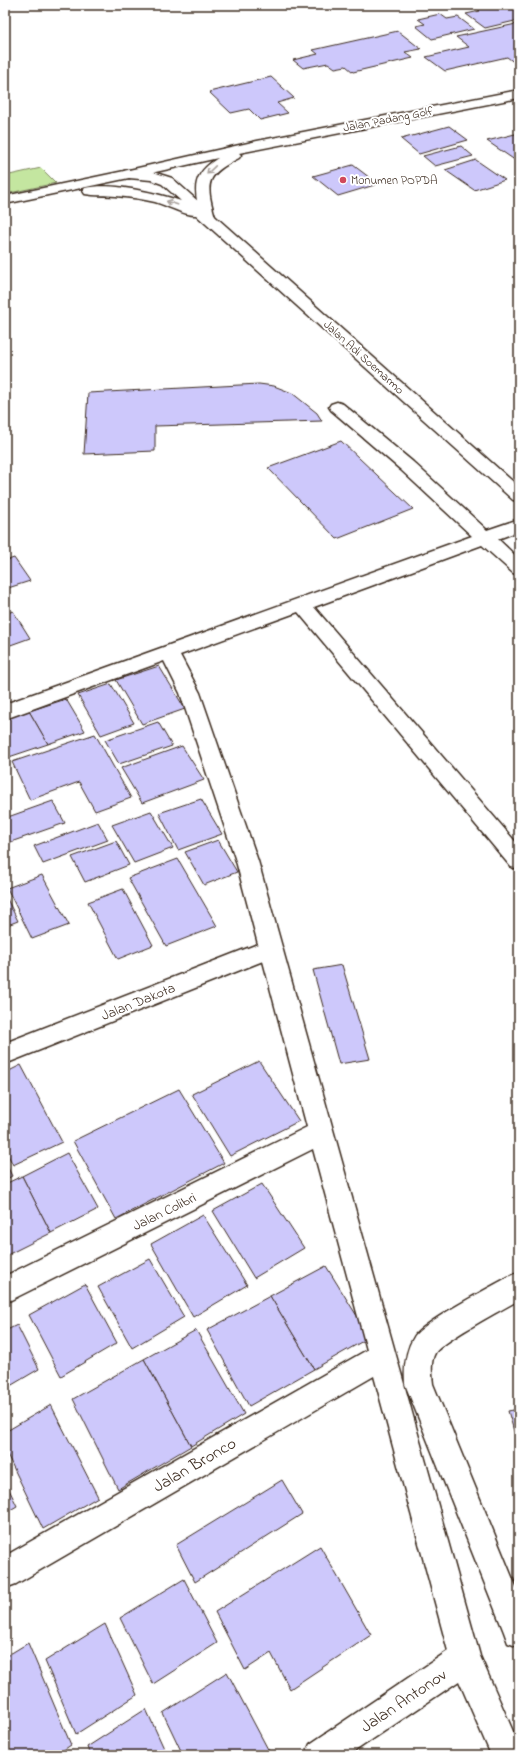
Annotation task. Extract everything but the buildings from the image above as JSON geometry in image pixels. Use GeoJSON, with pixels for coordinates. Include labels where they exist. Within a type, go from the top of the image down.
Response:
{"type":"FeatureCollection","features":[{"type":"Feature","properties":{"kind":"main road","name":"Jalan Padang Golf"},"geometry":{"type":"LineString","coordinates":[[257,145],[517,96]]}},
{"type":"Feature","properties":{"kind":"main road"},"geometry":{"type":"LineString","coordinates":[[129,174],[257,145]]}},
{"type":"Feature","properties":{"kind":"main road"},"geometry":{"type":"LineString","coordinates":[[208,217],[201,188],[203,179],[212,169],[225,160],[257,145]]}},
{"type":"Feature","properties":{"kind":"main road"},"geometry":{"type":"LineString","coordinates":[[167,181],[176,169],[191,160]]}},
{"type":"Feature","properties":{"kind":"main road","name":"Jalan Adi Soemarmo"},"geometry":{"type":"LineString","coordinates":[[5,200],[129,174],[153,176],[167,181],[519,496]]}},
{"type":"Feature","properties":{"kind":"main road","name":"Jalan Adi Soemarmo"},"geometry":{"type":"LineString","coordinates":[[26,196],[110,190],[168,202],[208,217]]}},
{"type":"Feature","properties":{"kind":"main road"},"geometry":{"type":"LineString","coordinates":[[337,407],[407,466],[519,569]]}},
{"type":"Feature","properties":{"kind":"main road"},"geometry":{"type":"LineString","coordinates":[[5,712],[519,525]]}},
{"type":"Feature","properties":{"kind":"main road"},"geometry":{"type":"LineString","coordinates":[[301,604],[519,861]]}},
{"type":"Feature","properties":{"kind":"main road"},"geometry":{"type":"LineString","coordinates":[[169,652],[190,693],[247,861],[466,1658],[506,1755]]}},
{"type":"Feature","properties":{"kind":"main road","name":"Jalan Dakota"},"geometry":{"type":"LineString","coordinates":[[5,1054],[272,948]]}},
{"type":"Feature","properties":{"kind":"main road","name":"Jalan Colibri"},"geometry":{"type":"LineString","coordinates":[[5,1290],[322,1132]]}},
{"type":"Feature","properties":{"kind":"main road"},"geometry":{"type":"LineString","coordinates":[[519,1284],[438,1333],[424,1345],[418,1364],[419,1384],[519,1632]]}},
{"type":"Feature","properties":{"kind":"main road","name":"Jalan Bronco"},"geometry":{"type":"LineString","coordinates":[[5,1573],[383,1356]]}},
{"type":"Feature","properties":{"kind":"main road","name":"Jalan Antonov"},"geometry":{"type":"LineString","coordinates":[[339,1750],[466,1658]]}},
{"type":"Feature","properties":{"kind":"green space"},"geometry":{"type":"Polygon","coordinates":[[[41,168],[56,183],[5,194],[5,176],[41,168]]]}},
{"type":"Feature","properties":{"kind":"place","name":"Monumen POPDA"},"geometry":{"type":"Point","coordinates":[343,180]}}]}
